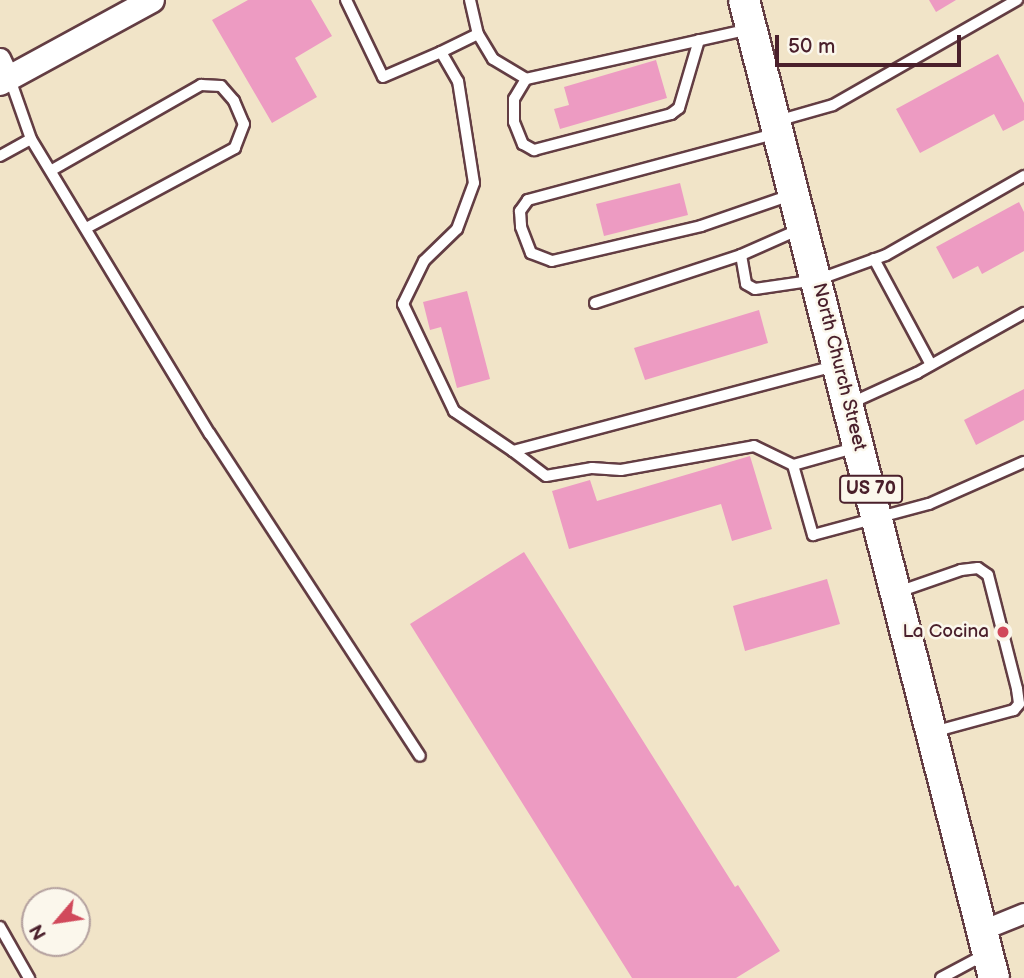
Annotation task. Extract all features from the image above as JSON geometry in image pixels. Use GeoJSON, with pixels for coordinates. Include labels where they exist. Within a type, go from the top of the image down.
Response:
{"type":"FeatureCollection","features":[{"type":"Feature","properties":{"kind":"main road","name":"North Church Street"},"geometry":{"type":"LineString","coordinates":[[744,0],[988,954]]}},
{"type":"Feature","properties":{"kind":"street"},"geometry":{"type":"LineString","coordinates":[[3,73],[152,0]]}},
{"type":"Feature","properties":{"kind":"street"},"geometry":{"type":"LineString","coordinates":[[988,954],[1024,913]]}},
{"type":"Feature","properties":{"kind":"lane"},"geometry":{"type":"LineString","coordinates":[[346,0],[383,77],[478,34]]}},
{"type":"Feature","properties":{"kind":"lane"},"geometry":{"type":"LineString","coordinates":[[470,0],[478,34],[493,59],[526,79],[752,29]]}},
{"type":"Feature","properties":{"kind":"lane"},"geometry":{"type":"LineString","coordinates":[[794,194],[701,226],[552,261],[531,253],[520,211],[528,200],[777,127],[833,105],[1017,0]]}},
{"type":"Feature","properties":{"kind":"lane"},"geometry":{"type":"LineString","coordinates":[[526,79],[514,99],[514,122],[523,144],[534,150],[671,114],[679,108],[699,40]]}},
{"type":"Feature","properties":{"kind":"lane"},"geometry":{"type":"LineString","coordinates":[[441,52],[458,82],[474,183],[457,229],[424,261],[403,304],[454,411],[546,476],[592,468],[621,470],[754,446],[793,464],[860,446]]}},
{"type":"Feature","properties":{"kind":"lane"},"geometry":{"type":"LineString","coordinates":[[3,73],[31,139],[88,227],[210,434],[420,756]]}},
{"type":"Feature","properties":{"kind":"lane"},"geometry":{"type":"LineString","coordinates":[[52,170],[201,85],[221,86],[234,101],[244,124],[235,148],[88,227]]}},
{"type":"Feature","properties":{"kind":"lane"},"geometry":{"type":"LineString","coordinates":[[0,156],[31,139]]}},
{"type":"Feature","properties":{"kind":"lane"},"geometry":{"type":"LineString","coordinates":[[741,255],[746,284],[755,289],[817,280],[874,260],[1024,176]]}},
{"type":"Feature","properties":{"kind":"lane"},"geometry":{"type":"LineString","coordinates":[[595,303],[741,255],[803,227]]}},
{"type":"Feature","properties":{"kind":"lane"},"geometry":{"type":"LineString","coordinates":[[874,260],[931,365]]}},
{"type":"Feature","properties":{"kind":"lane"},"geometry":{"type":"LineString","coordinates":[[849,405],[931,365],[1024,313]]}},
{"type":"Feature","properties":{"kind":"lane"},"geometry":{"type":"LineString","coordinates":[[513,451],[839,365]]}},
{"type":"Feature","properties":{"kind":"lane"},"geometry":{"type":"LineString","coordinates":[[793,464],[813,535],[929,504],[1024,462]]}},
{"type":"Feature","properties":{"kind":"lane"},"geometry":{"type":"LineString","coordinates":[[897,592],[961,570],[978,568],[988,575],[1022,704],[1014,710],[933,732]]}},
{"type":"Feature","properties":{"kind":"lane"},"geometry":{"type":"LineString","coordinates":[[0,927],[29,978]]}},
{"type":"Feature","properties":{"kind":"lane"},"geometry":{"type":"LineString","coordinates":[[941,978],[988,954]]}},
{"type":"Feature","properties":{"kind":"building"},"geometry":{"type":"Polygon","coordinates":[[[248,0],[311,0],[332,36],[295,58],[317,97],[272,123],[212,20],[248,0]]]}},
{"type":"Feature","properties":{"kind":"building"},"geometry":{"type":"Polygon","coordinates":[[[929,0],[956,0],[936,12],[929,0]]]}},
{"type":"Feature","properties":{"kind":"building"},"geometry":{"type":"Polygon","coordinates":[[[998,54],[1024,103],[1024,120],[1003,131],[994,114],[920,153],[896,109],[998,54]]]}},
{"type":"Feature","properties":{"kind":"building"},"geometry":{"type":"Polygon","coordinates":[[[656,60],[667,98],[560,129],[554,109],[569,105],[564,87],[656,60]]]}},
{"type":"Feature","properties":{"kind":"building"},"geometry":{"type":"Polygon","coordinates":[[[680,183],[688,215],[604,236],[596,204],[680,183]]]}},
{"type":"Feature","properties":{"kind":"building"},"geometry":{"type":"Polygon","coordinates":[[[1019,202],[1024,212],[1024,251],[982,274],[978,266],[953,279],[936,247],[1019,202]]]}},
{"type":"Feature","properties":{"kind":"building"},"geometry":{"type":"Polygon","coordinates":[[[467,291],[490,379],[457,388],[441,327],[430,330],[423,302],[467,291]]]}},
{"type":"Feature","properties":{"kind":"building"},"geometry":{"type":"Polygon","coordinates":[[[759,310],[768,343],[645,380],[634,348],[759,310]]]}},
{"type":"Feature","properties":{"kind":"building"},"geometry":{"type":"Polygon","coordinates":[[[1024,389],[1024,420],[976,445],[964,420],[1024,389]]]}},
{"type":"Feature","properties":{"kind":"building"},"geometry":{"type":"Polygon","coordinates":[[[750,456],[772,529],[732,541],[721,504],[569,549],[552,491],[590,480],[597,501],[750,456]]]}},
{"type":"Feature","properties":{"kind":"building"},"geometry":{"type":"Polygon","coordinates":[[[524,552],[735,887],[738,885],[780,951],[736,978],[632,978],[410,624],[524,552]]]}},
{"type":"Feature","properties":{"kind":"building"},"geometry":{"type":"Polygon","coordinates":[[[827,579],[840,624],[745,651],[733,606],[827,579]]]}},
{"type":"Feature","properties":{"kind":"place","name":"La Cocina"},"geometry":{"type":"Point","coordinates":[1003,632]}}]}
